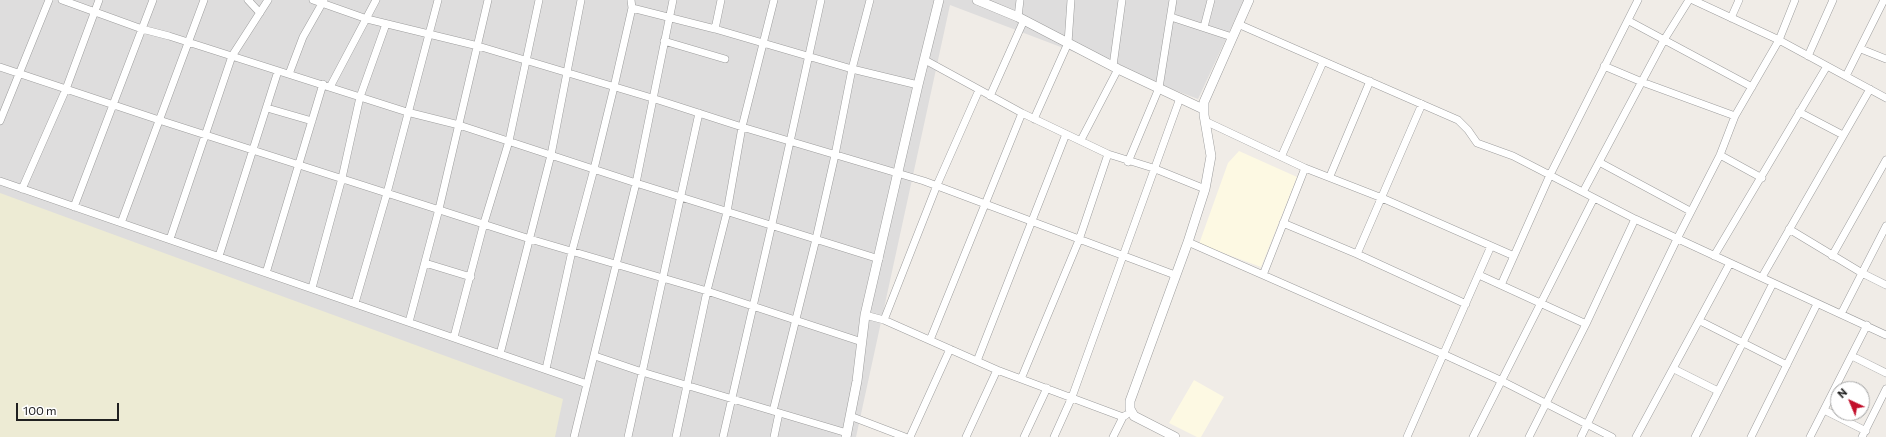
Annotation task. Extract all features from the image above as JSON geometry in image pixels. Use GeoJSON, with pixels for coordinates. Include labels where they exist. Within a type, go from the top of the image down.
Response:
{"type":"FeatureCollection","features":[{"type":"Feature","properties":{"kind":"street"},"geometry":{"type":"LineString","coordinates":[[0,121],[18,73],[49,0]]}},
{"type":"Feature","properties":{"kind":"street"},"geometry":{"type":"LineString","coordinates":[[62,0],[142,29],[323,84],[407,112],[459,125],[636,183],[727,212],[772,224],[879,259]]}},
{"type":"Feature","properties":{"kind":"street"},"geometry":{"type":"LineString","coordinates":[[22,189],[66,89],[99,0]]}},
{"type":"Feature","properties":{"kind":"street"},"geometry":{"type":"LineString","coordinates":[[74,207],[112,104],[153,0]]}},
{"type":"Feature","properties":{"kind":"street"},"geometry":{"type":"LineString","coordinates":[[121,223],[204,0]]}},
{"type":"Feature","properties":{"kind":"street"},"geometry":{"type":"LineString","coordinates":[[248,0],[260,13]]}},
{"type":"Feature","properties":{"kind":"street"},"geometry":{"type":"LineString","coordinates":[[170,240],[232,56],[268,0]]}},
{"type":"Feature","properties":{"kind":"street"},"geometry":{"type":"LineString","coordinates":[[313,0],[323,2],[366,19],[478,46],[937,185],[1079,240],[1124,255],[1175,275]]}},
{"type":"Feature","properties":{"kind":"street"},"geometry":{"type":"LineString","coordinates":[[330,87],[376,0]]}},
{"type":"Feature","properties":{"kind":"street"},"geometry":{"type":"LineString","coordinates":[[355,303],[407,112],[430,34],[438,0]]}},
{"type":"Feature","properties":{"kind":"street"},"geometry":{"type":"LineString","coordinates":[[409,322],[439,209],[488,0]]}},
{"type":"Feature","properties":{"kind":"street"},"geometry":{"type":"LineString","coordinates":[[454,337],[484,223],[509,141],[539,0]]}},
{"type":"Feature","properties":{"kind":"street"},"geometry":{"type":"LineString","coordinates":[[500,354],[551,155],[581,0]]}},
{"type":"Feature","properties":{"kind":"street"},"geometry":{"type":"LineString","coordinates":[[574,437],[617,266],[636,183],[673,0]]}},
{"type":"Feature","properties":{"kind":"street"},"geometry":{"type":"LineString","coordinates":[[715,29],[721,0]]}},
{"type":"Feature","properties":{"kind":"street"},"geometry":{"type":"LineString","coordinates":[[676,437],[707,291],[727,212],[742,127],[774,0]]}},
{"type":"Feature","properties":{"kind":"street"},"geometry":{"type":"LineString","coordinates":[[723,437],[772,224],[821,0]]}},
{"type":"Feature","properties":{"kind":"street"},"geometry":{"type":"LineString","coordinates":[[774,437],[776,412],[835,155],[852,69],[870,0]]}},
{"type":"Feature","properties":{"kind":"street"},"geometry":{"type":"LineString","coordinates":[[595,356],[846,435],[857,381],[866,315],[918,85],[940,0]]}},
{"type":"Feature","properties":{"kind":"street"},"geometry":{"type":"LineString","coordinates":[[977,0],[1021,19],[1115,68],[1203,109]]}},
{"type":"Feature","properties":{"kind":"street"},"geometry":{"type":"LineString","coordinates":[[990,96],[1021,19],[1020,0]]}},
{"type":"Feature","properties":{"kind":"street"},"geometry":{"type":"LineString","coordinates":[[1034,119],[1068,43],[1071,0]]}},
{"type":"Feature","properties":{"kind":"street"},"geometry":{"type":"LineString","coordinates":[[1081,140],[1115,68],[1122,0]]}},
{"type":"Feature","properties":{"kind":"street"},"geometry":{"type":"LineString","coordinates":[[1128,162],[1159,88],[1173,0]]}},
{"type":"Feature","properties":{"kind":"street"},"geometry":{"type":"LineString","coordinates":[[1204,27],[1211,0]]}},
{"type":"Feature","properties":{"kind":"street"},"geometry":{"type":"LineString","coordinates":[[1113,437],[1127,415],[1130,400],[1206,189],[1211,156],[1203,109],[1210,87],[1249,0]]}},
{"type":"Feature","properties":{"kind":"street"},"geometry":{"type":"LineString","coordinates":[[1501,286],[1550,175],[1604,66],[1629,21],[1638,0]]}},
{"type":"Feature","properties":{"kind":"street"},"geometry":{"type":"LineString","coordinates":[[1583,192],[1664,40],[1689,0]]}},
{"type":"Feature","properties":{"kind":"street"},"geometry":{"type":"LineString","coordinates":[[1693,0],[1779,40],[1886,98]]}},
{"type":"Feature","properties":{"kind":"street"},"geometry":{"type":"LineString","coordinates":[[1731,18],[1739,0]]}},
{"type":"Feature","properties":{"kind":"street"},"geometry":{"type":"LineString","coordinates":[[1582,437],[1676,239],[1720,154],[1736,116],[1779,40],[1795,0]]}},
{"type":"Feature","properties":{"kind":"street"},"geometry":{"type":"LineString","coordinates":[[1808,56],[1833,0]]}},
{"type":"Feature","properties":{"kind":"street"},"geometry":{"type":"LineString","coordinates":[[1846,76],[1861,49],[1884,0]]}},
{"type":"Feature","properties":{"kind":"street"},"geometry":{"type":"LineString","coordinates":[[289,74],[303,37],[323,2]]}},
{"type":"Feature","properties":{"kind":"street"},"geometry":{"type":"LineString","coordinates":[[546,369],[572,251],[614,87],[630,2],[669,17],[808,55],[852,69],[918,85]]}},
{"type":"Feature","properties":{"kind":"street"},"geometry":{"type":"LineString","coordinates":[[1171,17],[1232,37]]}},
{"type":"Feature","properties":{"kind":"street"},"geometry":{"type":"LineString","coordinates":[[1629,21],[1752,87]]}},
{"type":"Feature","properties":{"kind":"street"},"geometry":{"type":"LineString","coordinates":[[312,288],[342,178],[360,97],[386,24]]}},
{"type":"Feature","properties":{"kind":"street"},"geometry":{"type":"LineString","coordinates":[[1238,24],[1458,120],[1468,130],[1477,143],[1513,156],[1676,239],[1886,334]]}},
{"type":"Feature","properties":{"kind":"street"},"geometry":{"type":"LineString","coordinates":[[664,41],[725,59]]}},
{"type":"Feature","properties":{"kind":"street"},"geometry":{"type":"LineString","coordinates":[[1861,49],[1886,59]]}},
{"type":"Feature","properties":{"kind":"street"},"geometry":{"type":"LineString","coordinates":[[925,60],[1022,113],[1108,154],[1128,162],[1153,168],[1206,189]]}},
{"type":"Feature","properties":{"kind":"street"},"geometry":{"type":"LineString","coordinates":[[1282,156],[1323,62]]}},
{"type":"Feature","properties":{"kind":"street"},"geometry":{"type":"LineString","coordinates":[[1604,66],[1642,82],[1736,116]]}},
{"type":"Feature","properties":{"kind":"street"},"geometry":{"type":"LineString","coordinates":[[1714,256],[1762,178],[1826,66]]}},
{"type":"Feature","properties":{"kind":"street"},"geometry":{"type":"LineString","coordinates":[[0,67],[159,120],[530,239],[617,266],[707,291],[862,342]]}},
{"type":"Feature","properties":{"kind":"street"},"geometry":{"type":"LineString","coordinates":[[219,256],[278,71]]}},
{"type":"Feature","properties":{"kind":"street"},"geometry":{"type":"LineString","coordinates":[[1330,176],[1370,81]]}},
{"type":"Feature","properties":{"kind":"street"},"geometry":{"type":"LineString","coordinates":[[266,273],[323,84]]}},
{"type":"Feature","properties":{"kind":"street"},"geometry":{"type":"LineString","coordinates":[[1762,277],[1870,89]]}},
{"type":"Feature","properties":{"kind":"street"},"geometry":{"type":"LineString","coordinates":[[884,320],[937,185],[979,90]]}},
{"type":"Feature","properties":{"kind":"street"},"geometry":{"type":"LineString","coordinates":[[1054,437],[1072,397],[1124,255],[1153,168],[1180,98]]}},
{"type":"Feature","properties":{"kind":"street"},"geometry":{"type":"LineString","coordinates":[[1357,254],[1422,104]]}},
{"type":"Feature","properties":{"kind":"street"},"geometry":{"type":"LineString","coordinates":[[267,108],[312,121]]}},
{"type":"Feature","properties":{"kind":"street"},"geometry":{"type":"LineString","coordinates":[[1799,112],[1843,135]]}},
{"type":"Feature","properties":{"kind":"street"},"geometry":{"type":"LineString","coordinates":[[628,437],[699,113]]}},
{"type":"Feature","properties":{"kind":"street"},"geometry":{"type":"LineString","coordinates":[[930,340],[1022,113]]}},
{"type":"Feature","properties":{"kind":"street"},"geometry":{"type":"LineString","coordinates":[[1205,121],[1305,168],[1330,176],[1514,256]]}},
{"type":"Feature","properties":{"kind":"street"},"geometry":{"type":"LineString","coordinates":[[977,361],[1066,134]]}},
{"type":"Feature","properties":{"kind":"street"},"geometry":{"type":"LineString","coordinates":[[1021,379],[1079,240],[1108,154]]}},
{"type":"Feature","properties":{"kind":"street"},"geometry":{"type":"LineString","coordinates":[[1720,154],[1762,178]]}},
{"type":"Feature","properties":{"kind":"street"},"geometry":{"type":"LineString","coordinates":[[1598,162],[1690,211]]}},
{"type":"Feature","properties":{"kind":"street"},"geometry":{"type":"LineString","coordinates":[[1832,256],[1886,162]]}},
{"type":"Feature","properties":{"kind":"street"},"geometry":{"type":"LineString","coordinates":[[1263,275],[1305,168]]}},
{"type":"Feature","properties":{"kind":"street"},"geometry":{"type":"LineString","coordinates":[[0,181],[587,384]]}},
{"type":"Feature","properties":{"kind":"street"},"geometry":{"type":"LineString","coordinates":[[1473,437],[1594,198]]}},
{"type":"Feature","properties":{"kind":"street"},"geometry":{"type":"LineString","coordinates":[[1529,437],[1586,324],[1636,219]]}},
{"type":"Feature","properties":{"kind":"street"},"geometry":{"type":"LineString","coordinates":[[1283,223],[1357,254],[1466,304]]}},
{"type":"Feature","properties":{"kind":"street"},"geometry":{"type":"LineString","coordinates":[[1841,314],[1886,226]]}},
{"type":"Feature","properties":{"kind":"street"},"geometry":{"type":"LineString","coordinates":[[1789,229],[1832,256],[1886,285]]}},
{"type":"Feature","properties":{"kind":"street"},"geometry":{"type":"LineString","coordinates":[[1188,242],[1502,381],[1612,437]]}},
{"type":"Feature","properties":{"kind":"street"},"geometry":{"type":"LineString","coordinates":[[1407,437],[1491,246]]}},
{"type":"Feature","properties":{"kind":"street"},"geometry":{"type":"LineString","coordinates":[[425,263],[470,277]]}},
{"type":"Feature","properties":{"kind":"street"},"geometry":{"type":"LineString","coordinates":[[1636,437],[1730,263]]}},
{"type":"Feature","properties":{"kind":"street"},"geometry":{"type":"LineString","coordinates":[[1479,275],[1586,324]]}},
{"type":"Feature","properties":{"kind":"street"},"geometry":{"type":"LineString","coordinates":[[1695,437],[1773,283]]}},
{"type":"Feature","properties":{"kind":"street"},"geometry":{"type":"LineString","coordinates":[[1751,437],[1817,304]]}},
{"type":"Feature","properties":{"kind":"street"},"geometry":{"type":"LineString","coordinates":[[866,315],[884,320],[997,370],[1127,415],[1175,437]]}},
{"type":"Feature","properties":{"kind":"street"},"geometry":{"type":"LineString","coordinates":[[1700,321],[1787,364]]}},
{"type":"Feature","properties":{"kind":"street"},"geometry":{"type":"LineString","coordinates":[[1810,437],[1867,325]]}},
{"type":"Feature","properties":{"kind":"street"},"geometry":{"type":"LineString","coordinates":[[910,437],[950,349]]}},
{"type":"Feature","properties":{"kind":"street"},"geometry":{"type":"LineString","coordinates":[[1852,356],[1886,373]]}},
{"type":"Feature","properties":{"kind":"street"},"geometry":{"type":"LineString","coordinates":[[1674,369],[1718,391]]}},
{"type":"Feature","properties":{"kind":"street"},"geometry":{"type":"LineString","coordinates":[[966,437],[997,370]]}},
{"type":"Feature","properties":{"kind":"street"},"geometry":{"type":"LineString","coordinates":[[1024,437],[1047,388]]}},
{"type":"Feature","properties":{"kind":"street"},"geometry":{"type":"LineString","coordinates":[[1824,410],[1864,434],[1886,389]]}},
{"type":"Feature","properties":{"kind":"street"},"geometry":{"type":"LineString","coordinates":[[850,416],[905,437]]}},
{"type":"Feature","properties":{"kind":"shaded area"},"geometry":{"type":"Polygon","coordinates":[[[0,0],[1244,0],[1198,99],[950,5],[856,437],[0,437],[0,0]]]}},
{"type":"Feature","properties":{"kind":"shaded area"},"geometry":{"type":"Polygon","coordinates":[[[1239,151],[1297,177],[1261,267],[1199,244],[1228,163],[1239,151]]]}},
{"type":"Feature","properties":{"kind":"shaded area"},"geometry":{"type":"Polygon","coordinates":[[[0,193],[563,399],[555,437],[0,437],[0,193]]]}},
{"type":"Feature","properties":{"kind":"shaded area"},"geometry":{"type":"Polygon","coordinates":[[[1194,380],[1224,397],[1201,437],[1197,437],[1169,423],[1194,380]]]}}]}
